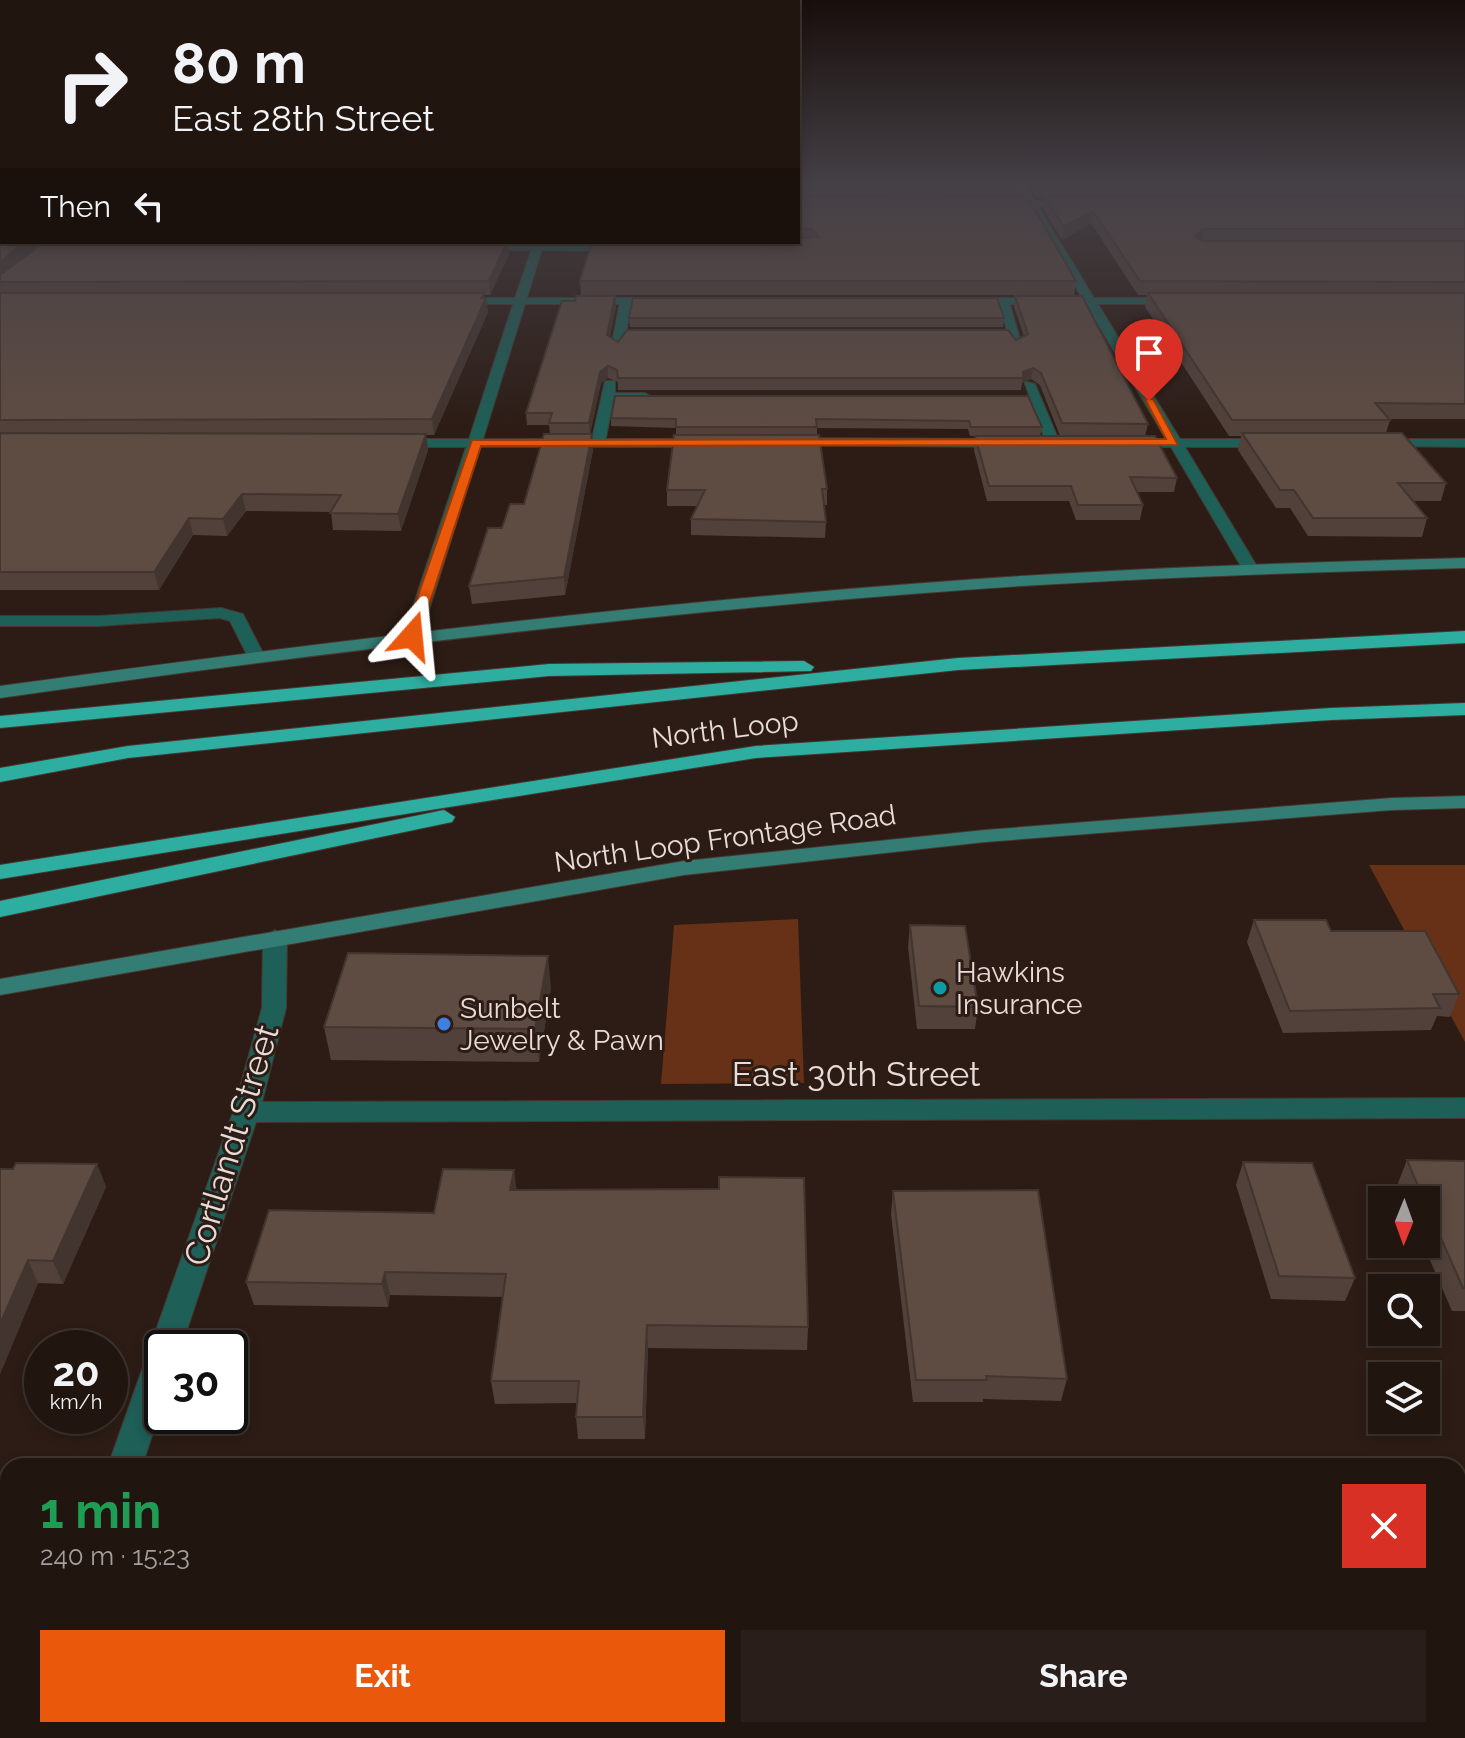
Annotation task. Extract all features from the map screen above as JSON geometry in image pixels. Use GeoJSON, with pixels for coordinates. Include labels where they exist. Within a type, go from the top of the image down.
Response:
{"type":"FeatureCollection","features":[{"type":"Feature","properties":{"kind":"highway","name":"North Loop"},"geometry":{"type":"LineString","coordinates":[[0,775],[128,752],[958,664],[1465,637]]}},
{"type":"Feature","properties":{"kind":"highway"},"geometry":{"type":"LineString","coordinates":[[0,722],[549,670],[958,664]]}},
{"type":"Feature","properties":{"kind":"highway","name":"North Loop"},"geometry":{"type":"LineString","coordinates":[[0,872],[756,752],[1331,714],[1465,709]]}},
{"type":"Feature","properties":{"kind":"highway"},"geometry":{"type":"LineString","coordinates":[[0,909],[756,752]]}},
{"type":"Feature","properties":{"kind":"main road"},"geometry":{"type":"LineString","coordinates":[[0,692],[412,636],[802,595],[1250,568],[1465,563]]}},
{"type":"Feature","properties":{"kind":"main road","name":"North Loop Frontage Road"},"geometry":{"type":"LineString","coordinates":[[0,987],[684,868],[985,836],[1392,804],[1465,802]]}},
{"type":"Feature","properties":{"kind":"street"},"geometry":{"type":"LineString","coordinates":[[412,636],[532,265]]}},
{"type":"Feature","properties":{"kind":"street"},"geometry":{"type":"LineString","coordinates":[[1068,265],[1250,568]]}},
{"type":"Feature","properties":{"kind":"street"},"geometry":{"type":"LineString","coordinates":[[442,301],[673,301]]}},
{"type":"Feature","properties":{"kind":"street"},"geometry":{"type":"LineString","coordinates":[[617,348],[626,301]]}},
{"type":"Feature","properties":{"kind":"street"},"geometry":{"type":"LineString","coordinates":[[956,301],[1184,301]]}},
{"type":"Feature","properties":{"kind":"street"},"geometry":{"type":"LineString","coordinates":[[999,334],[1016,341],[1003,301]]}},
{"type":"Feature","properties":{"kind":"street"},"geometry":{"type":"LineString","coordinates":[[620,334],[635,334]]}},
{"type":"Feature","properties":{"kind":"street"},"geometry":{"type":"LineString","coordinates":[[598,443],[609,390],[654,397]]}},
{"type":"Feature","properties":{"kind":"street"},"geometry":{"type":"LineString","coordinates":[[1028,393],[1053,443]]}},
{"type":"Feature","properties":{"kind":"street"},"geometry":{"type":"LineString","coordinates":[[381,443],[723,442]]}},
{"type":"Feature","properties":{"kind":"street"},"geometry":{"type":"LineString","coordinates":[[770,442],[1022,443]]}},
{"type":"Feature","properties":{"kind":"street"},"geometry":{"type":"LineString","coordinates":[[1037,443],[1069,443]]}},
{"type":"Feature","properties":{"kind":"street"},"geometry":{"type":"LineString","coordinates":[[1117,443],[1281,443]]}},
{"type":"Feature","properties":{"kind":"street"},"geometry":{"type":"LineString","coordinates":[[1373,443],[1465,443]]}},
{"type":"Feature","properties":{"kind":"street"},"geometry":{"type":"LineString","coordinates":[[0,621],[99,621],[221,613],[237,618],[255,655]]}},
{"type":"Feature","properties":{"kind":"street","name":"Cortlandt Street"},"geometry":{"type":"LineString","coordinates":[[172,1330],[246,1112],[274,1008],[275,938]]}},
{"type":"Feature","properties":{"kind":"street","name":"East 30th Street"},"geometry":{"type":"LineString","coordinates":[[246,1112],[1465,1108]]}},
{"type":"Feature","properties":{"kind":"street"},"geometry":{"type":"LineString","coordinates":[[128,1458],[144,1411]]}},
{"type":"Feature","properties":{"kind":"shaded area"},"geometry":{"type":"Polygon","coordinates":[[[1369,865],[1465,865],[1465,1042],[1369,865]]]}},
{"type":"Feature","properties":{"kind":"shaded area"},"geometry":{"type":"Polygon","coordinates":[[[798,919],[804,1083],[661,1084],[674,925],[798,919]]]}},
{"type":"Feature","properties":{"kind":"building"},"geometry":{"type":"Polygon","coordinates":[[[13,265],[496,265],[489,281],[0,282],[0,275],[13,265]]]}},
{"type":"Feature","properties":{"kind":"building"},"geometry":{"type":"Polygon","coordinates":[[[585,265],[1067,265],[1076,281],[580,281],[585,265]]]}},
{"type":"Feature","properties":{"kind":"building"},"geometry":{"type":"Polygon","coordinates":[[[1129,265],[1465,265],[1465,282],[1140,281],[1129,265]]]}},
{"type":"Feature","properties":{"kind":"building"},"geometry":{"type":"Polygon","coordinates":[[[0,293],[484,293],[481,298],[486,298],[432,419],[0,420],[0,293]]]}},
{"type":"Feature","properties":{"kind":"building"},"geometry":{"type":"Polygon","coordinates":[[[1148,293],[1465,293],[1465,404],[1375,403],[1390,420],[1232,420],[1148,293]]]}},
{"type":"Feature","properties":{"kind":"building"},"geometry":{"type":"Polygon","coordinates":[[[576,296],[615,296],[607,335],[618,342],[627,330],[1008,330],[1016,340],[1028,334],[1015,296],[1082,296],[1148,424],[1062,423],[1041,373],[1033,368],[1023,372],[1023,378],[618,378],[617,370],[608,366],[600,372],[589,423],[549,423],[552,413],[526,413],[562,301],[575,301],[576,296]]]}},
{"type":"Feature","properties":{"kind":"building"},"geometry":{"type":"Polygon","coordinates":[[[633,298],[997,298],[1004,318],[629,318],[633,298]]]}},
{"type":"Feature","properties":{"kind":"building"},"geometry":{"type":"Polygon","coordinates":[[[615,396],[1028,396],[1042,427],[971,427],[969,421],[816,419],[817,427],[676,427],[676,419],[611,418],[615,396]]]}},
{"type":"Feature","properties":{"kind":"building"},"geometry":{"type":"Polygon","coordinates":[[[0,433],[426,434],[398,514],[330,513],[341,495],[242,494],[223,519],[189,518],[154,572],[0,572],[0,433]]]}},
{"type":"Feature","properties":{"kind":"building"},"geometry":{"type":"Polygon","coordinates":[[[1242,433],[1402,433],[1446,483],[1398,483],[1427,518],[1313,518],[1294,490],[1280,490],[1242,433]]]}},
{"type":"Feature","properties":{"kind":"building"},"geometry":{"type":"Polygon","coordinates":[[[544,434],[592,434],[564,577],[469,586],[488,528],[502,528],[510,504],[524,504],[544,434]]]}},
{"type":"Feature","properties":{"kind":"building"},"geometry":{"type":"Polygon","coordinates":[[[674,435],[819,435],[827,489],[822,489],[826,522],[691,519],[705,490],[667,490],[674,435]]]}},
{"type":"Feature","properties":{"kind":"building"},"geometry":{"type":"Polygon","coordinates":[[[975,436],[1155,436],[1177,478],[1130,477],[1143,505],[1078,505],[1071,486],[989,486],[975,436]]]}},
{"type":"Feature","properties":{"kind":"building"},"geometry":{"type":"Polygon","coordinates":[[[1254,920],[1326,920],[1331,931],[1425,931],[1459,994],[1433,994],[1440,1008],[1290,1011],[1254,920]]]}},
{"type":"Feature","properties":{"kind":"building","name":"Hawkins Insurance"},"geometry":{"type":"Polygon","coordinates":[[[910,925],[965,926],[978,1007],[919,1006],[910,925]]]}},
{"type":"Feature","properties":{"kind":"building"},"geometry":{"type":"Polygon","coordinates":[[[348,953],[548,956],[535,1029],[324,1027],[348,953]]]}},
{"type":"Feature","properties":{"kind":"building"},"geometry":{"type":"Polygon","coordinates":[[[1407,1160],[1465,1161],[1465,1288],[1440,1236],[1440,1186],[1418,1186],[1407,1160]]]}},
{"type":"Feature","properties":{"kind":"building"},"geometry":{"type":"Polygon","coordinates":[[[1243,1162],[1312,1163],[1355,1278],[1279,1276],[1243,1162]]]}},
{"type":"Feature","properties":{"kind":"building"},"geometry":{"type":"Polygon","coordinates":[[[16,1163],[97,1164],[53,1261],[28,1260],[0,1324],[0,1169],[13,1169],[16,1163]]]}},
{"type":"Feature","properties":{"kind":"building"},"geometry":{"type":"Polygon","coordinates":[[[443,1169],[514,1170],[510,1190],[719,1189],[719,1177],[804,1178],[808,1327],[647,1325],[643,1417],[576,1417],[579,1381],[491,1381],[506,1274],[385,1272],[382,1284],[246,1282],[269,1210],[434,1213],[443,1169]]]}},
{"type":"Feature","properties":{"kind":"building"},"geometry":{"type":"Polygon","coordinates":[[[1038,1190],[1067,1379],[986,1376],[987,1380],[916,1380],[893,1191],[1038,1190]]]}},
{"type":"Feature","properties":{"kind":"place","name":"Hawkins Insurance"},"geometry":{"type":"Point","coordinates":[940,988]}},
{"type":"Feature","properties":{"kind":"place","name":"Sunbelt Jewelry & Pawn"},"geometry":{"type":"Point","coordinates":[444,1024]}},
{"type":"Feature","properties":{"kind":"route"},"geometry":{"type":"LineString","coordinates":[[412,636],[476,443],[1174,443],[1149,401]]}}]}
